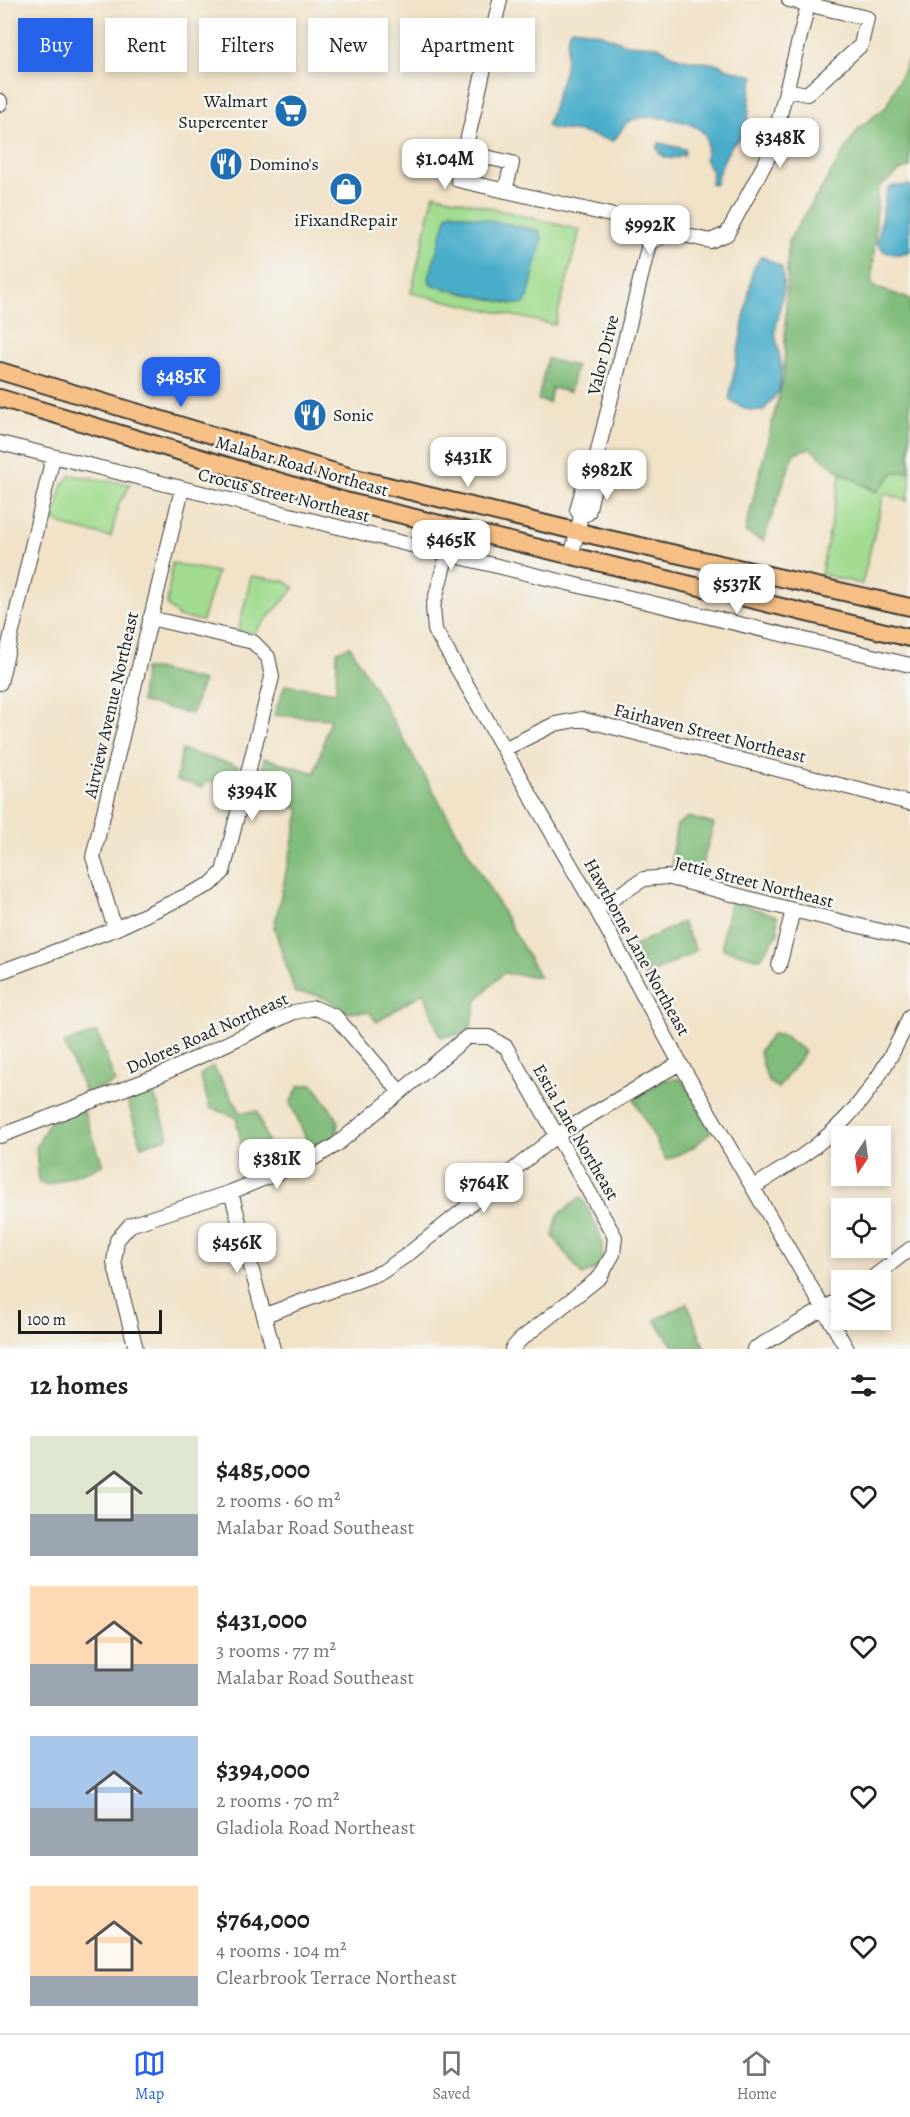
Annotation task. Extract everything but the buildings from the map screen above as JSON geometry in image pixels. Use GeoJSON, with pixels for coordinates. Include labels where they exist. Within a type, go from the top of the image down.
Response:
{"type":"FeatureCollection","features":[{"type":"Feature","properties":{"kind":"main road"},"geometry":{"type":"LineString","coordinates":[[0,371],[351,477],[580,524],[752,571],[910,608]]}},
{"type":"Feature","properties":{"kind":"main road"},"geometry":{"type":"LineString","coordinates":[[0,396],[38,382]]}},
{"type":"Feature","properties":{"kind":"main road","name":"Malabar Road Northeast"},"geometry":{"type":"LineString","coordinates":[[0,396],[345,501],[910,638]]}},
{"type":"Feature","properties":{"kind":"main road"},"geometry":{"type":"LineString","coordinates":[[745,599],[752,571]]}},
{"type":"Feature","properties":{"kind":"street"},"geometry":{"type":"LineString","coordinates":[[500,0],[458,180],[641,222]]}},
{"type":"Feature","properties":{"kind":"street"},"geometry":{"type":"LineString","coordinates":[[786,90],[807,94],[861,45],[867,18],[789,0]]}},
{"type":"Feature","properties":{"kind":"street"},"geometry":{"type":"LineString","coordinates":[[666,231],[710,241],[728,234],[770,154],[808,4]]}},
{"type":"Feature","properties":{"kind":"street"},"geometry":{"type":"LineString","coordinates":[[464,152],[512,163],[505,191]]}},
{"type":"Feature","properties":{"kind":"street"},"geometry":{"type":"LineString","coordinates":[[650,214],[658,215],[664,221],[666,231],[658,239],[650,240],[641,230],[641,222],[650,214]]}},
{"type":"Feature","properties":{"kind":"street","name":"Valor Drive"},"geometry":{"type":"LineString","coordinates":[[571,557],[580,524],[577,510],[585,480],[591,479],[650,240]]}},
{"type":"Feature","properties":{"kind":"street","name":"Crocus Street Northeast"},"geometry":{"type":"LineString","coordinates":[[0,443],[447,554],[910,665]]}},
{"type":"Feature","properties":{"kind":"street"},"geometry":{"type":"LineString","coordinates":[[0,682],[53,457]]}},
{"type":"Feature","properties":{"kind":"street","name":"Airview Avenue Northeast"},"geometry":{"type":"LineString","coordinates":[[115,929],[93,857],[182,489]]}},
{"type":"Feature","properties":{"kind":"street","name":"Hawthorne Lane Northeast"},"geometry":{"type":"LineString","coordinates":[[447,554],[433,607],[435,630],[596,909],[680,1063],[848,1349]]}},
{"type":"Feature","properties":{"kind":"street"},"geometry":{"type":"LineString","coordinates":[[0,972],[115,929],[211,884],[223,872],[272,677],[267,657],[253,642],[150,618]]}},
{"type":"Feature","properties":{"kind":"street","name":"Fairhaven Street Northeast"},"geometry":{"type":"LineString","coordinates":[[504,749],[555,724],[581,719],[910,803]]}},
{"type":"Feature","properties":{"kind":"street","name":"Jettie Street Northeast"},"geometry":{"type":"LineString","coordinates":[[596,909],[644,879],[667,877],[910,938]]}},
{"type":"Feature","properties":{"kind":"street"},"geometry":{"type":"LineString","coordinates":[[779,966],[793,910]]}},
{"type":"Feature","properties":{"kind":"street","name":"Dolores Road Northeast"},"geometry":{"type":"LineString","coordinates":[[0,1136],[160,1075],[294,1012],[315,1008],[336,1017],[400,1092]]}},
{"type":"Feature","properties":{"kind":"street"},"geometry":{"type":"LineString","coordinates":[[754,1187],[820,1143],[860,1102],[895,1050],[910,1016]]}},
{"type":"Feature","properties":{"kind":"street","name":"Estia Lane Northeast"},"geometry":{"type":"LineString","coordinates":[[400,1092],[467,1037],[489,1037],[506,1047],[615,1237],[613,1254],[600,1277],[520,1340],[512,1349]]}},
{"type":"Feature","properties":{"kind":"street"},"geometry":{"type":"LineString","coordinates":[[265,1315],[382,1272],[408,1256],[557,1135],[680,1063]]}},
{"type":"Feature","properties":{"kind":"street"},"geometry":{"type":"LineString","coordinates":[[136,1349],[114,1262],[117,1240],[130,1226],[231,1192],[314,1158],[336,1145],[400,1092]]}},
{"type":"Feature","properties":{"kind":"street"},"geometry":{"type":"LineString","coordinates":[[231,1192],[273,1349]]}},
{"type":"Feature","properties":{"kind":"street"},"geometry":{"type":"LineString","coordinates":[[882,1270],[910,1249]]}},
{"type":"Feature","properties":{"kind":"street"},"geometry":{"type":"LineString","coordinates":[[754,1349],[831,1306]]}},
{"type":"Feature","properties":{"kind":"green space"},"geometry":{"type":"Polygon","coordinates":[[[910,56],[910,167],[901,170],[878,188],[872,286],[910,299],[910,471],[894,472],[877,492],[835,469],[810,448],[794,453],[763,541],[745,532],[784,375],[788,242],[859,128],[886,107],[910,56]]]}},
{"type":"Feature","properties":{"kind":"green space"},"geometry":{"type":"Polygon","coordinates":[[[434,194],[580,230],[555,325],[411,293],[434,194]],[[451,212],[444,289],[512,304],[524,303],[539,231],[451,212]]]}},
{"type":"Feature","properties":{"kind":"green space"},"geometry":{"type":"Polygon","coordinates":[[[547,359],[576,366],[570,392],[552,388],[549,403],[538,400],[547,359]]]}},
{"type":"Feature","properties":{"kind":"green space"},"geometry":{"type":"Polygon","coordinates":[[[910,471],[907,501],[885,493],[862,584],[821,574],[841,472],[876,492],[894,472],[910,471]]]}},
{"type":"Feature","properties":{"kind":"green space"},"geometry":{"type":"Polygon","coordinates":[[[71,475],[130,484],[119,503],[111,537],[68,527],[54,520],[63,484],[71,475]]]}},
{"type":"Feature","properties":{"kind":"green space"},"geometry":{"type":"Polygon","coordinates":[[[172,563],[217,572],[202,621],[179,617],[167,605],[172,563]]]}},
{"type":"Feature","properties":{"kind":"green space"},"geometry":{"type":"Polygon","coordinates":[[[251,576],[284,581],[295,588],[253,634],[238,632],[251,576]]]}},
{"type":"Feature","properties":{"kind":"green space"},"geometry":{"type":"Polygon","coordinates":[[[350,646],[540,977],[503,973],[477,1000],[469,1033],[440,1037],[424,992],[377,1022],[369,1012],[345,1012],[329,1000],[313,994],[295,993],[274,927],[300,809],[257,797],[264,758],[315,773],[330,719],[274,715],[285,685],[336,692],[337,651],[350,646]]]}},
{"type":"Feature","properties":{"kind":"green space"},"geometry":{"type":"Polygon","coordinates":[[[144,669],[155,669],[203,681],[192,714],[141,702],[144,669]]]}},
{"type":"Feature","properties":{"kind":"green space"},"geometry":{"type":"Polygon","coordinates":[[[182,750],[239,766],[235,785],[208,781],[201,787],[176,780],[182,750]]]}},
{"type":"Feature","properties":{"kind":"green space"},"geometry":{"type":"Polygon","coordinates":[[[688,817],[714,824],[697,881],[672,875],[672,852],[677,825],[688,817]]]}},
{"type":"Feature","properties":{"kind":"green space"},"geometry":{"type":"Polygon","coordinates":[[[731,901],[777,916],[778,933],[760,959],[723,949],[723,935],[731,901]]]}},
{"type":"Feature","properties":{"kind":"green space"},"geometry":{"type":"Polygon","coordinates":[[[682,922],[696,951],[644,977],[628,949],[682,922]]]}},
{"type":"Feature","properties":{"kind":"green space"},"geometry":{"type":"Polygon","coordinates":[[[97,1032],[115,1082],[86,1094],[64,1043],[97,1032]]]}},
{"type":"Feature","properties":{"kind":"green space"},"geometry":{"type":"Polygon","coordinates":[[[772,1034],[785,1036],[805,1052],[778,1088],[768,1081],[759,1052],[772,1034]]]}},
{"type":"Feature","properties":{"kind":"green space"},"geometry":{"type":"Polygon","coordinates":[[[213,1066],[241,1113],[257,1111],[276,1167],[247,1173],[236,1117],[210,1108],[200,1075],[213,1066]]]}},
{"type":"Feature","properties":{"kind":"green space"},"geometry":{"type":"Polygon","coordinates":[[[678,1079],[685,1083],[711,1132],[692,1148],[666,1160],[634,1099],[664,1080],[678,1079]]]}},
{"type":"Feature","properties":{"kind":"green space"},"geometry":{"type":"Polygon","coordinates":[[[313,1084],[338,1120],[336,1139],[310,1147],[290,1103],[299,1086],[313,1084]]]}},
{"type":"Feature","properties":{"kind":"green space"},"geometry":{"type":"Polygon","coordinates":[[[151,1086],[169,1137],[141,1146],[126,1096],[151,1086]]]}},
{"type":"Feature","properties":{"kind":"green space"},"geometry":{"type":"Polygon","coordinates":[[[83,1109],[103,1165],[48,1185],[39,1183],[36,1148],[49,1122],[83,1109]]]}},
{"type":"Feature","properties":{"kind":"green space"},"geometry":{"type":"Polygon","coordinates":[[[581,1197],[595,1222],[602,1247],[600,1267],[582,1275],[553,1236],[558,1215],[581,1197]]]}},
{"type":"Feature","properties":{"kind":"green space"},"geometry":{"type":"Polygon","coordinates":[[[687,1303],[705,1349],[675,1349],[655,1320],[687,1303]]]}},
{"type":"Feature","properties":{"kind":"water"},"geometry":{"type":"Polygon","coordinates":[[[574,28],[601,34],[626,44],[658,46],[674,56],[719,64],[728,69],[754,76],[746,129],[727,153],[716,184],[711,184],[712,171],[705,159],[707,147],[705,135],[699,129],[680,121],[656,118],[635,119],[626,124],[613,141],[547,126],[565,69],[568,35],[574,28]]]}},
{"type":"Feature","properties":{"kind":"water"},"geometry":{"type":"Polygon","coordinates":[[[659,143],[685,149],[684,156],[679,155],[678,158],[673,157],[672,159],[664,157],[657,149],[659,143]]]}},
{"type":"Feature","properties":{"kind":"water"},"geometry":{"type":"Polygon","coordinates":[[[910,185],[910,251],[900,254],[887,253],[877,243],[886,194],[893,186],[910,185]]]}},
{"type":"Feature","properties":{"kind":"water"},"geometry":{"type":"Polygon","coordinates":[[[451,212],[539,231],[542,239],[528,297],[524,304],[512,304],[431,285],[429,278],[447,215],[451,212]]]}},
{"type":"Feature","properties":{"kind":"water"},"geometry":{"type":"Polygon","coordinates":[[[761,256],[782,267],[784,288],[775,332],[782,369],[779,391],[763,411],[749,410],[729,400],[753,270],[761,256]]]}},
{"type":"Feature","properties":{"kind":"place","name":"Walmart Supercenter"},"geometry":{"type":"Point","coordinates":[291,111]}},
{"type":"Feature","properties":{"kind":"place","name":"Domino's"},"geometry":{"type":"Point","coordinates":[226,164]}},
{"type":"Feature","properties":{"kind":"place","name":"iFixandRepair"},"geometry":{"type":"Point","coordinates":[346,189]}},
{"type":"Feature","properties":{"kind":"place","name":"Sonic"},"geometry":{"type":"Point","coordinates":[310,415]}}]}
